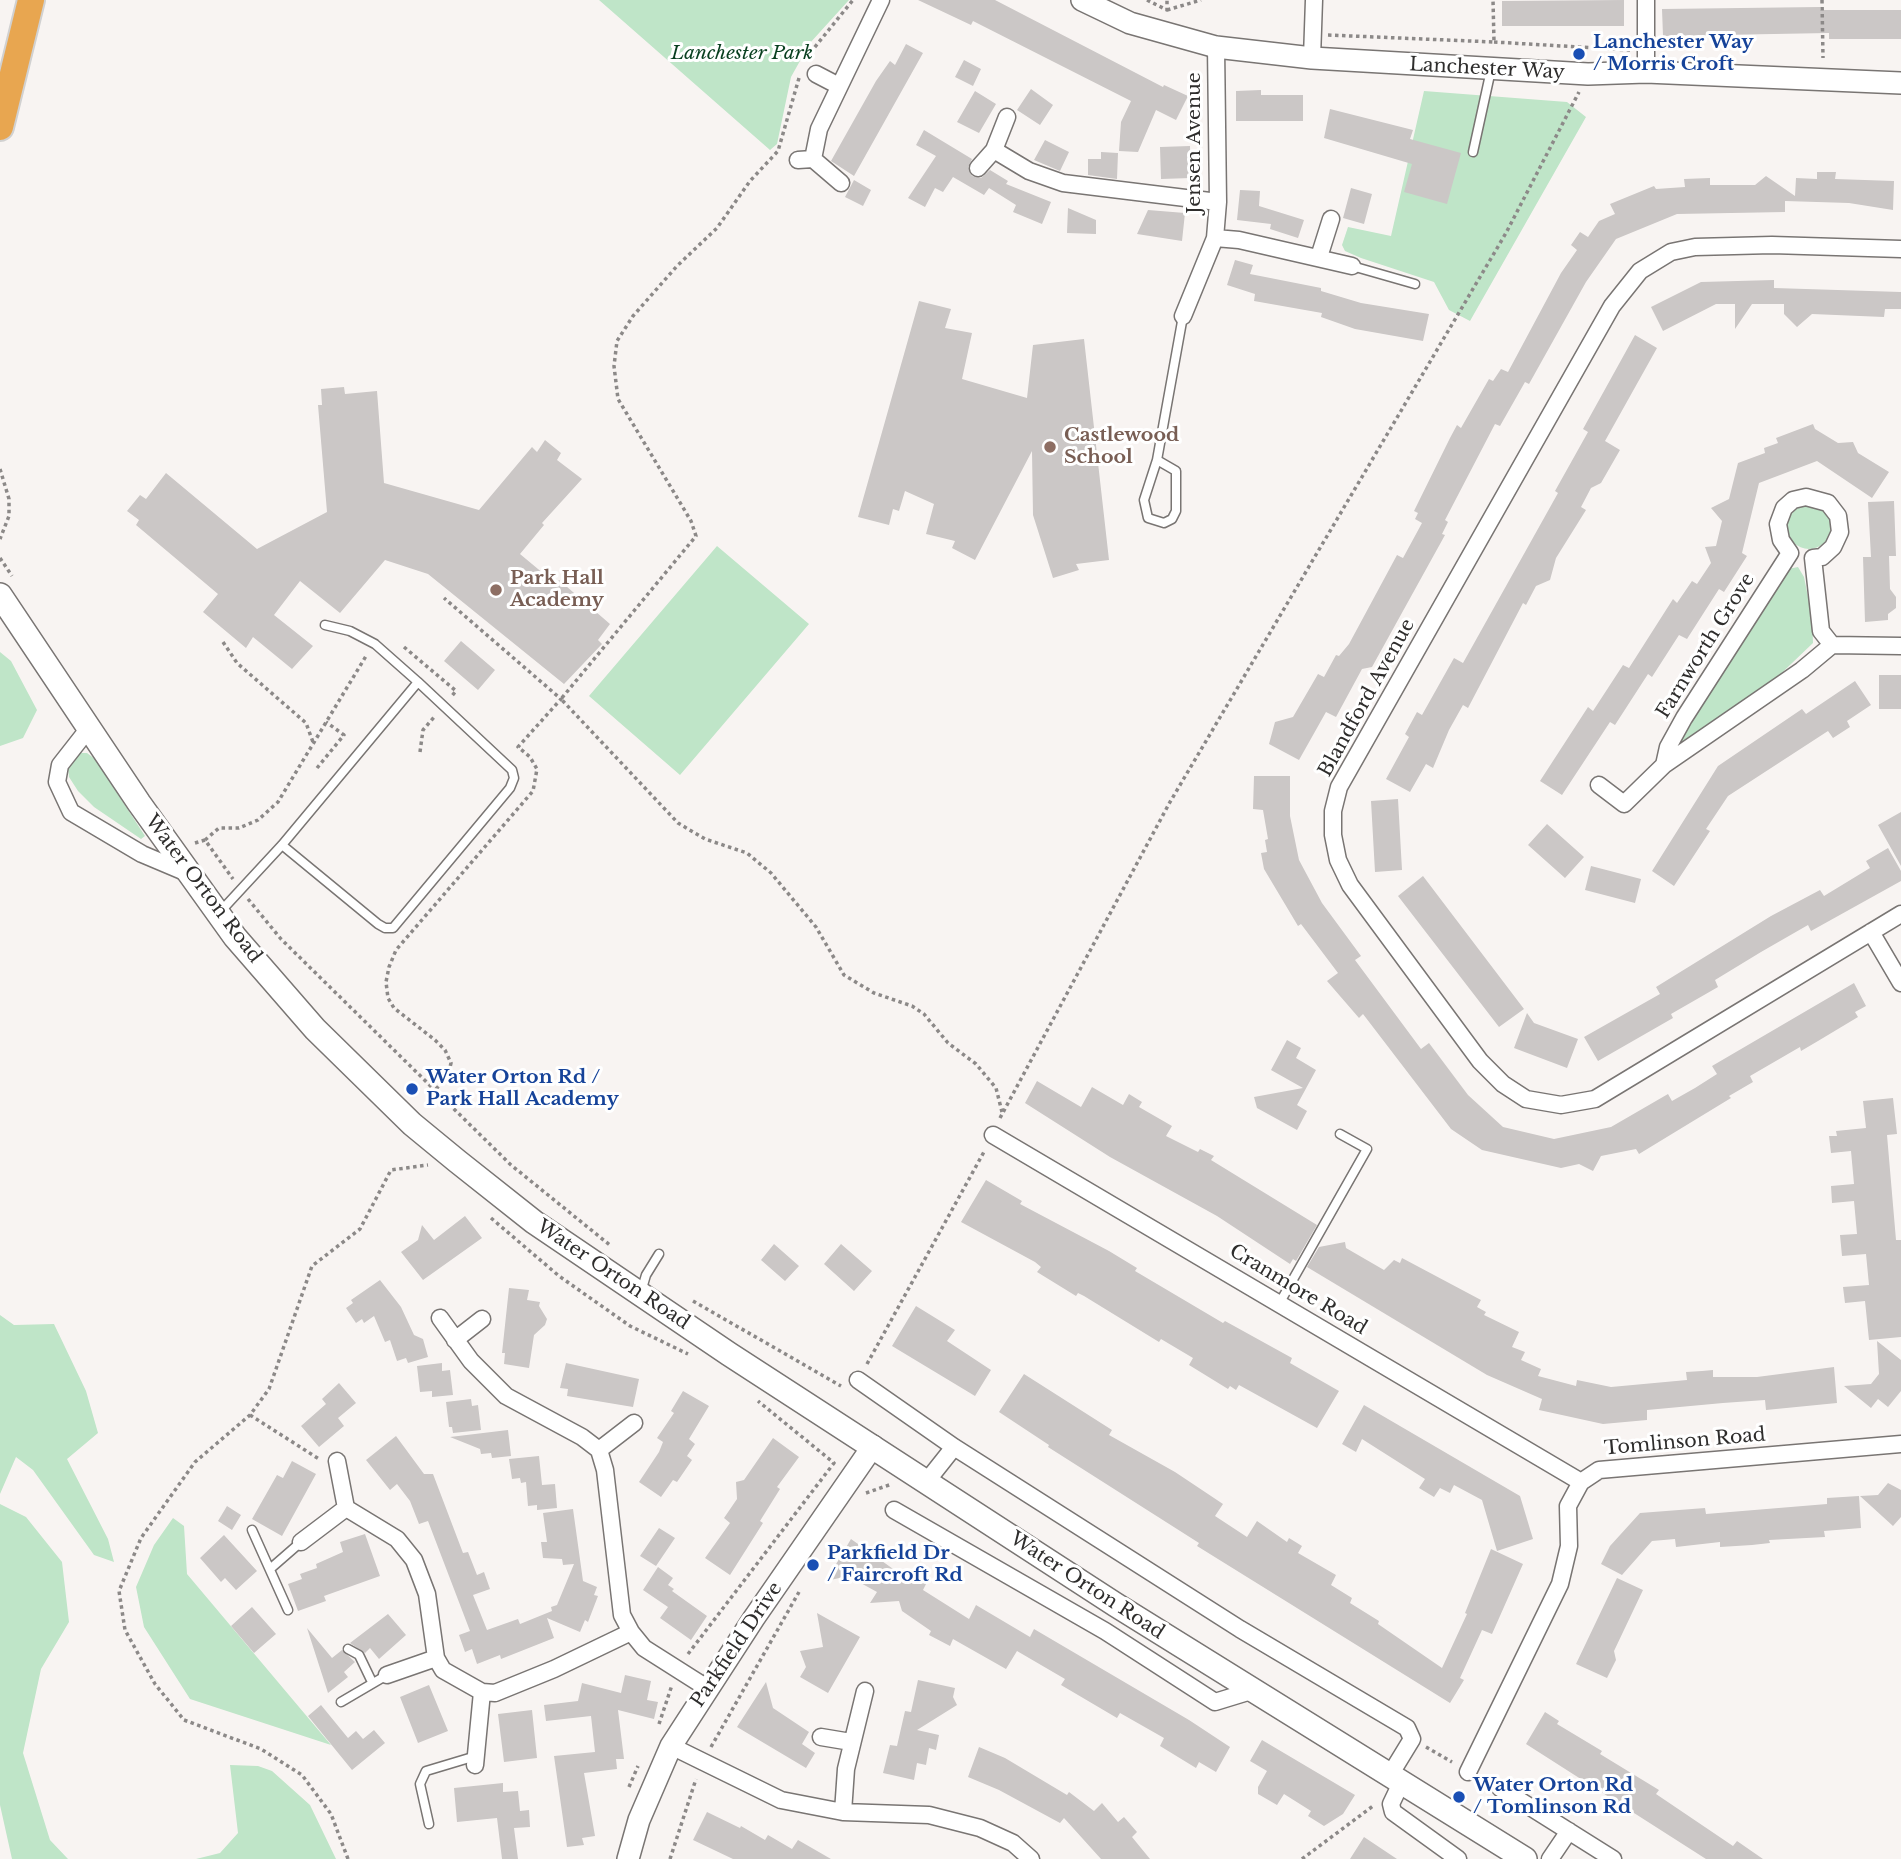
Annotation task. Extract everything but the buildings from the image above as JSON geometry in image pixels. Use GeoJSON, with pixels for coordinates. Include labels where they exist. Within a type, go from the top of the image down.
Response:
{"type":"FeatureCollection","features":[{"type":"Feature","properties":{"kind":"highway"},"geometry":{"type":"LineString","coordinates":[[0,127],[31,0]]}},
{"type":"Feature","properties":{"kind":"main road","name":"Water Orton Road"},"geometry":{"type":"LineString","coordinates":[[7,587],[89,728],[187,873],[315,1029],[412,1124],[534,1222],[640,1295],[1116,1605],[1525,1859]]}},
{"type":"Feature","properties":{"kind":"street"},"geometry":{"type":"LineString","coordinates":[[841,183],[805,159],[881,0]]}},
{"type":"Feature","properties":{"kind":"street","name":"Lanchester Way"},"geometry":{"type":"LineString","coordinates":[[1082,0],[1130,23],[1216,47],[1312,58],[1588,74],[1646,62],[1901,83]]}},
{"type":"Feature","properties":{"kind":"street"},"geometry":{"type":"LineString","coordinates":[[1312,58],[1314,0]]}},
{"type":"Feature","properties":{"kind":"street"},"geometry":{"type":"LineString","coordinates":[[1646,0],[1646,62]]}},
{"type":"Feature","properties":{"kind":"street","name":"Jensen Avenue"},"geometry":{"type":"LineString","coordinates":[[1183,316],[1215,238],[1219,202],[1216,47]]}},
{"type":"Feature","properties":{"kind":"street"},"geometry":{"type":"LineString","coordinates":[[816,74],[839,86]]}},
{"type":"Feature","properties":{"kind":"street"},"geometry":{"type":"LineString","coordinates":[[978,168],[994,149],[1007,117]]}},
{"type":"Feature","properties":{"kind":"street"},"geometry":{"type":"LineString","coordinates":[[994,149],[1029,171],[1063,183],[1219,202]]}},
{"type":"Feature","properties":{"kind":"street"},"geometry":{"type":"LineString","coordinates":[[1319,257],[1331,219]]}},
{"type":"Feature","properties":{"kind":"street"},"geometry":{"type":"LineString","coordinates":[[1215,238],[1319,257],[1352,266]]}},
{"type":"Feature","properties":{"kind":"street","name":"Blandford Avenue"},"geometry":{"type":"LineString","coordinates":[[1901,249],[1772,245],[1695,247],[1671,252],[1640,271],[1605,318],[1339,787],[1333,811],[1333,835],[1339,860],[1350,886],[1480,1061],[1503,1084],[1526,1099],[1561,1105],[1595,1099],[1901,914]]}},
{"type":"Feature","properties":{"kind":"street"},"geometry":{"type":"LineString","coordinates":[[1806,496],[1828,503],[1838,516],[1840,532],[1833,547],[1822,557],[1813,558],[1790,553],[1781,540],[1778,524],[1784,508],[1806,496]]}},
{"type":"Feature","properties":{"kind":"street","name":"Farnworth Grove"},"geometry":{"type":"LineString","coordinates":[[1664,765],[1668,747],[1684,718],[1790,553]]}},
{"type":"Feature","properties":{"kind":"street"},"geometry":{"type":"LineString","coordinates":[[1813,558],[1821,631],[1832,645],[1901,646]]}},
{"type":"Feature","properties":{"kind":"street","name":"Farnworth Grove"},"geometry":{"type":"LineString","coordinates":[[1599,785],[1624,804],[1664,765],[1792,677],[1832,645]]}},
{"type":"Feature","properties":{"kind":"street"},"geometry":{"type":"LineString","coordinates":[[89,728],[60,765],[57,782],[71,812],[142,854],[187,873]]}},
{"type":"Feature","properties":{"kind":"street"},"geometry":{"type":"LineString","coordinates":[[1871,932],[1901,983]]}},
{"type":"Feature","properties":{"kind":"street","name":"Cranmore Road"},"geometry":{"type":"LineString","coordinates":[[993,1135],[1581,1482]]}},
{"type":"Feature","properties":{"kind":"street"},"geometry":{"type":"LineString","coordinates":[[440,1318],[471,1362],[506,1396],[582,1437],[599,1450],[605,1470],[622,1615],[644,1648],[707,1688]]}},
{"type":"Feature","properties":{"kind":"street"},"geometry":{"type":"LineString","coordinates":[[455,1340],[482,1319]]}},
{"type":"Feature","properties":{"kind":"street"},"geometry":{"type":"LineString","coordinates":[[858,1380],[954,1447],[1240,1629],[1407,1728],[1412,1739],[1395,1779],[1391,1804],[1393,1812],[1458,1859]]}},
{"type":"Feature","properties":{"kind":"street"},"geometry":{"type":"LineString","coordinates":[[599,1450],[634,1423]]}},
{"type":"Feature","properties":{"kind":"street","name":"Tomlinson Road"},"geometry":{"type":"LineString","coordinates":[[1581,1482],[1599,1470],[1901,1444]]}},
{"type":"Feature","properties":{"kind":"street","name":"Parkfield Drive"},"geometry":{"type":"LineString","coordinates":[[628,1859],[639,1820],[671,1746],[707,1688],[873,1446]]}},
{"type":"Feature","properties":{"kind":"street"},"geometry":{"type":"LineString","coordinates":[[922,1478],[954,1447]]}},
{"type":"Feature","properties":{"kind":"street"},"geometry":{"type":"LineString","coordinates":[[337,1461],[346,1508],[397,1539],[414,1560],[427,1594],[436,1658],[452,1676],[482,1692],[495,1693],[631,1632]]}},
{"type":"Feature","properties":{"kind":"street"},"geometry":{"type":"LineString","coordinates":[[1468,1772],[1560,1584],[1569,1546],[1568,1506],[1581,1482]]}},
{"type":"Feature","properties":{"kind":"street"},"geometry":{"type":"LineString","coordinates":[[301,1542],[346,1508]]}},
{"type":"Feature","properties":{"kind":"street"},"geometry":{"type":"LineString","coordinates":[[894,1510],[1105,1631],[1215,1702],[1251,1691]]}},
{"type":"Feature","properties":{"kind":"street"},"geometry":{"type":"LineString","coordinates":[[1105,1631],[1116,1605]]}},
{"type":"Feature","properties":{"kind":"street"},"geometry":{"type":"LineString","coordinates":[[380,1678],[436,1658]]}},
{"type":"Feature","properties":{"kind":"street"},"geometry":{"type":"LineString","coordinates":[[843,1812],[851,1742],[865,1691]]}},
{"type":"Feature","properties":{"kind":"street"},"geometry":{"type":"LineString","coordinates":[[476,1760],[482,1692]]}},
{"type":"Feature","properties":{"kind":"street"},"geometry":{"type":"LineString","coordinates":[[821,1737],[851,1742]]}},
{"type":"Feature","properties":{"kind":"street"},"geometry":{"type":"LineString","coordinates":[[671,1746],[780,1800],[843,1812],[929,1815],[980,1828],[1013,1843],[1031,1859]]}},
{"type":"Feature","properties":{"kind":"street"},"geometry":{"type":"LineString","coordinates":[[1500,1788],[1613,1859]]}},
{"type":"Feature","properties":{"kind":"street"},"geometry":{"type":"LineString","coordinates":[[1550,1859],[1569,1831]]}},
{"type":"Feature","properties":{"kind":"lane"},"geometry":{"type":"LineString","coordinates":[[1473,152],[1491,70]]}},
{"type":"Feature","properties":{"kind":"lane"},"geometry":{"type":"LineString","coordinates":[[1352,266],[1415,284]]}},
{"type":"Feature","properties":{"kind":"lane"},"geometry":{"type":"LineString","coordinates":[[1157,460],[1176,471],[1175,511],[1172,519],[1164,523],[1148,518],[1144,512],[1144,500],[1157,460],[1183,316]]}},
{"type":"Feature","properties":{"kind":"lane"},"geometry":{"type":"LineString","coordinates":[[282,845],[385,928],[393,928],[510,788],[514,778],[512,770],[418,682],[374,645],[350,631],[325,625]]}},
{"type":"Feature","properties":{"kind":"lane"},"geometry":{"type":"LineString","coordinates":[[218,914],[282,845],[418,682]]}},
{"type":"Feature","properties":{"kind":"lane"},"geometry":{"type":"LineString","coordinates":[[1279,1304],[1367,1149],[1340,1134]]}},
{"type":"Feature","properties":{"kind":"lane"},"geometry":{"type":"LineString","coordinates":[[640,1295],[646,1275],[659,1254]]}},
{"type":"Feature","properties":{"kind":"lane"},"geometry":{"type":"LineString","coordinates":[[252,1530],[288,1610]]}},
{"type":"Feature","properties":{"kind":"lane"},"geometry":{"type":"LineString","coordinates":[[270,1569],[301,1542]]}},
{"type":"Feature","properties":{"kind":"lane"},"geometry":{"type":"LineString","coordinates":[[341,1702],[380,1678],[359,1655],[348,1649]]}},
{"type":"Feature","properties":{"kind":"lane"},"geometry":{"type":"LineString","coordinates":[[429,1824],[420,1784],[426,1771],[476,1760]]}},
{"type":"Feature","properties":{"kind":"path"},"geometry":{"type":"LineString","coordinates":[[1146,0],[1167,9],[1201,0]]}},
{"type":"Feature","properties":{"kind":"path"},"geometry":{"type":"LineString","coordinates":[[1167,0],[1167,9]]}},
{"type":"Feature","properties":{"kind":"path"},"geometry":{"type":"LineString","coordinates":[[1493,0],[1494,42]]}},
{"type":"Feature","properties":{"kind":"path"},"geometry":{"type":"LineString","coordinates":[[1822,0],[1824,58]]}},
{"type":"Feature","properties":{"kind":"path"},"geometry":{"type":"LineString","coordinates":[[1314,35],[1494,42],[1646,62]]}},
{"type":"Feature","properties":{"kind":"path"},"geometry":{"type":"LineString","coordinates":[[778,151],[750,181],[717,228],[677,266],[633,316],[617,341],[614,366],[618,400],[696,530],[696,536],[561,699],[678,822],[705,839],[747,853],[771,873],[816,927],[844,975],[864,988],[912,1006],[924,1014],[948,1043],[976,1064],[996,1088],[1002,1114],[1170,802],[1506,233],[1588,74]]}},
{"type":"Feature","properties":{"kind":"path"},"geometry":{"type":"LineString","coordinates":[[0,469],[9,499],[9,516],[0,539]]}},
{"type":"Feature","properties":{"kind":"path"},"geometry":{"type":"LineString","coordinates":[[0,558],[7,587]]}},
{"type":"Feature","properties":{"kind":"path"},"geometry":{"type":"LineString","coordinates":[[223,642],[237,663],[306,723],[313,744]]}},
{"type":"Feature","properties":{"kind":"path"},"geometry":{"type":"LineString","coordinates":[[188,846],[205,840],[219,828],[239,828],[267,813],[286,791],[374,645]]}},
{"type":"Feature","properties":{"kind":"path"},"geometry":{"type":"LineString","coordinates":[[317,768],[344,734],[326,722]]}},
{"type":"Feature","properties":{"kind":"path"},"geometry":{"type":"LineString","coordinates":[[205,840],[281,939],[511,1165],[615,1249]]}},
{"type":"Feature","properties":{"kind":"path"},"geometry":{"type":"LineString","coordinates":[[690,1299],[852,1391],[993,1135]]}},
{"type":"Feature","properties":{"kind":"path"},"geometry":{"type":"LineString","coordinates":[[348,1859],[331,1814],[302,1775],[261,1749],[184,1720],[155,1684],[125,1630],[119,1591],[141,1538],[195,1462],[250,1415],[269,1389],[312,1266],[360,1230],[391,1170],[457,1161]]}},
{"type":"Feature","properties":{"kind":"path"},"geometry":{"type":"LineString","coordinates":[[489,1216],[559,1276],[630,1326],[699,1360]]}},
{"type":"Feature","properties":{"kind":"path"},"geometry":{"type":"LineString","coordinates":[[654,1732],[666,1710],[677,1669],[834,1463],[752,1396]]}},
{"type":"Feature","properties":{"kind":"path"},"geometry":{"type":"LineString","coordinates":[[250,1415],[324,1462],[337,1461]]}},
{"type":"Feature","properties":{"kind":"path"},"geometry":{"type":"LineString","coordinates":[[854,1497],[922,1478]]}},
{"type":"Feature","properties":{"kind":"path"},"geometry":{"type":"LineString","coordinates":[[670,1859],[702,1762],[805,1581]]}},
{"type":"Feature","properties":{"kind":"path"},"geometry":{"type":"LineString","coordinates":[[1412,1739],[1468,1772]]}},
{"type":"Feature","properties":{"kind":"path"},"geometry":{"type":"LineString","coordinates":[[628,1789],[643,1755]]}},
{"type":"Feature","properties":{"kind":"path"},"geometry":{"type":"LineString","coordinates":[[1302,1859],[1377,1802],[1391,1804]]}},
{"type":"Feature","properties":{"kind":"green space","name":"Lanchester Park"},"geometry":{"type":"Polygon","coordinates":[[[599,0],[849,0],[810,43],[791,77],[777,144],[770,150],[599,0]]]}},
{"type":"Feature","properties":{"kind":"green space"},"geometry":{"type":"Polygon","coordinates":[[[1424,91],[1567,102],[1586,117],[1470,321],[1449,310],[1434,282],[1361,258],[1345,251],[1342,245],[1348,227],[1391,236],[1424,91]]]}},
{"type":"Feature","properties":{"kind":"green space"},"geometry":{"type":"Polygon","coordinates":[[[1809,505],[1825,511],[1831,527],[1825,543],[1809,549],[1793,543],[1787,527],[1793,511],[1809,505]]]}},
{"type":"Feature","properties":{"kind":"green space"},"geometry":{"type":"Polygon","coordinates":[[[717,546],[809,624],[680,775],[589,696],[717,546]]]}},
{"type":"Feature","properties":{"kind":"green space"},"geometry":{"type":"Polygon","coordinates":[[[1798,567],[1804,577],[1812,617],[1813,643],[1768,686],[1685,745],[1678,745],[1681,733],[1788,569],[1798,567]]]}},
{"type":"Feature","properties":{"kind":"green space"},"geometry":{"type":"Polygon","coordinates":[[[0,652],[11,661],[37,710],[23,738],[0,746],[0,652]]]}},
{"type":"Feature","properties":{"kind":"green space"},"geometry":{"type":"Polygon","coordinates":[[[80,753],[87,753],[95,759],[145,836],[141,839],[94,807],[78,791],[69,777],[68,767],[80,753]]]}},
{"type":"Feature","properties":{"kind":"green space"},"geometry":{"type":"Polygon","coordinates":[[[0,1315],[14,1325],[54,1324],[86,1391],[98,1433],[67,1459],[108,1539],[114,1562],[94,1555],[33,1470],[16,1457],[0,1494],[0,1315]]]}},
{"type":"Feature","properties":{"kind":"green space"},"geometry":{"type":"Polygon","coordinates":[[[0,1504],[26,1517],[62,1562],[69,1622],[41,1669],[23,1753],[50,1840],[68,1859],[12,1859],[0,1805],[0,1504]]]}},
{"type":"Feature","properties":{"kind":"green space"},"geometry":{"type":"Polygon","coordinates":[[[173,1518],[184,1526],[187,1574],[331,1745],[190,1699],[144,1627],[136,1587],[154,1545],[173,1518]]]}},
{"type":"Feature","properties":{"kind":"green space"},"geometry":{"type":"Polygon","coordinates":[[[230,1765],[258,1766],[272,1771],[310,1805],[336,1859],[196,1859],[220,1853],[238,1833],[230,1765]]]}},
{"type":"Feature","properties":{"kind":"place","name":"Lanchester Way / Morris Croft"},"geometry":{"type":"Point","coordinates":[1579,54]}},
{"type":"Feature","properties":{"kind":"place","name":"Castlewood School"},"geometry":{"type":"Point","coordinates":[1050,447]}},
{"type":"Feature","properties":{"kind":"place","name":"Park Hall Academy"},"geometry":{"type":"Point","coordinates":[496,590]}},
{"type":"Feature","properties":{"kind":"place","name":"Water Orton Rd / Park Hall Academy"},"geometry":{"type":"Point","coordinates":[412,1089]}},
{"type":"Feature","properties":{"kind":"place","name":"Parkfield Dr / Faircroft Rd"},"geometry":{"type":"Point","coordinates":[813,1565]}},
{"type":"Feature","properties":{"kind":"place","name":"Water Orton Rd / Tomlinson Rd"},"geometry":{"type":"Point","coordinates":[1459,1797]}}]}
